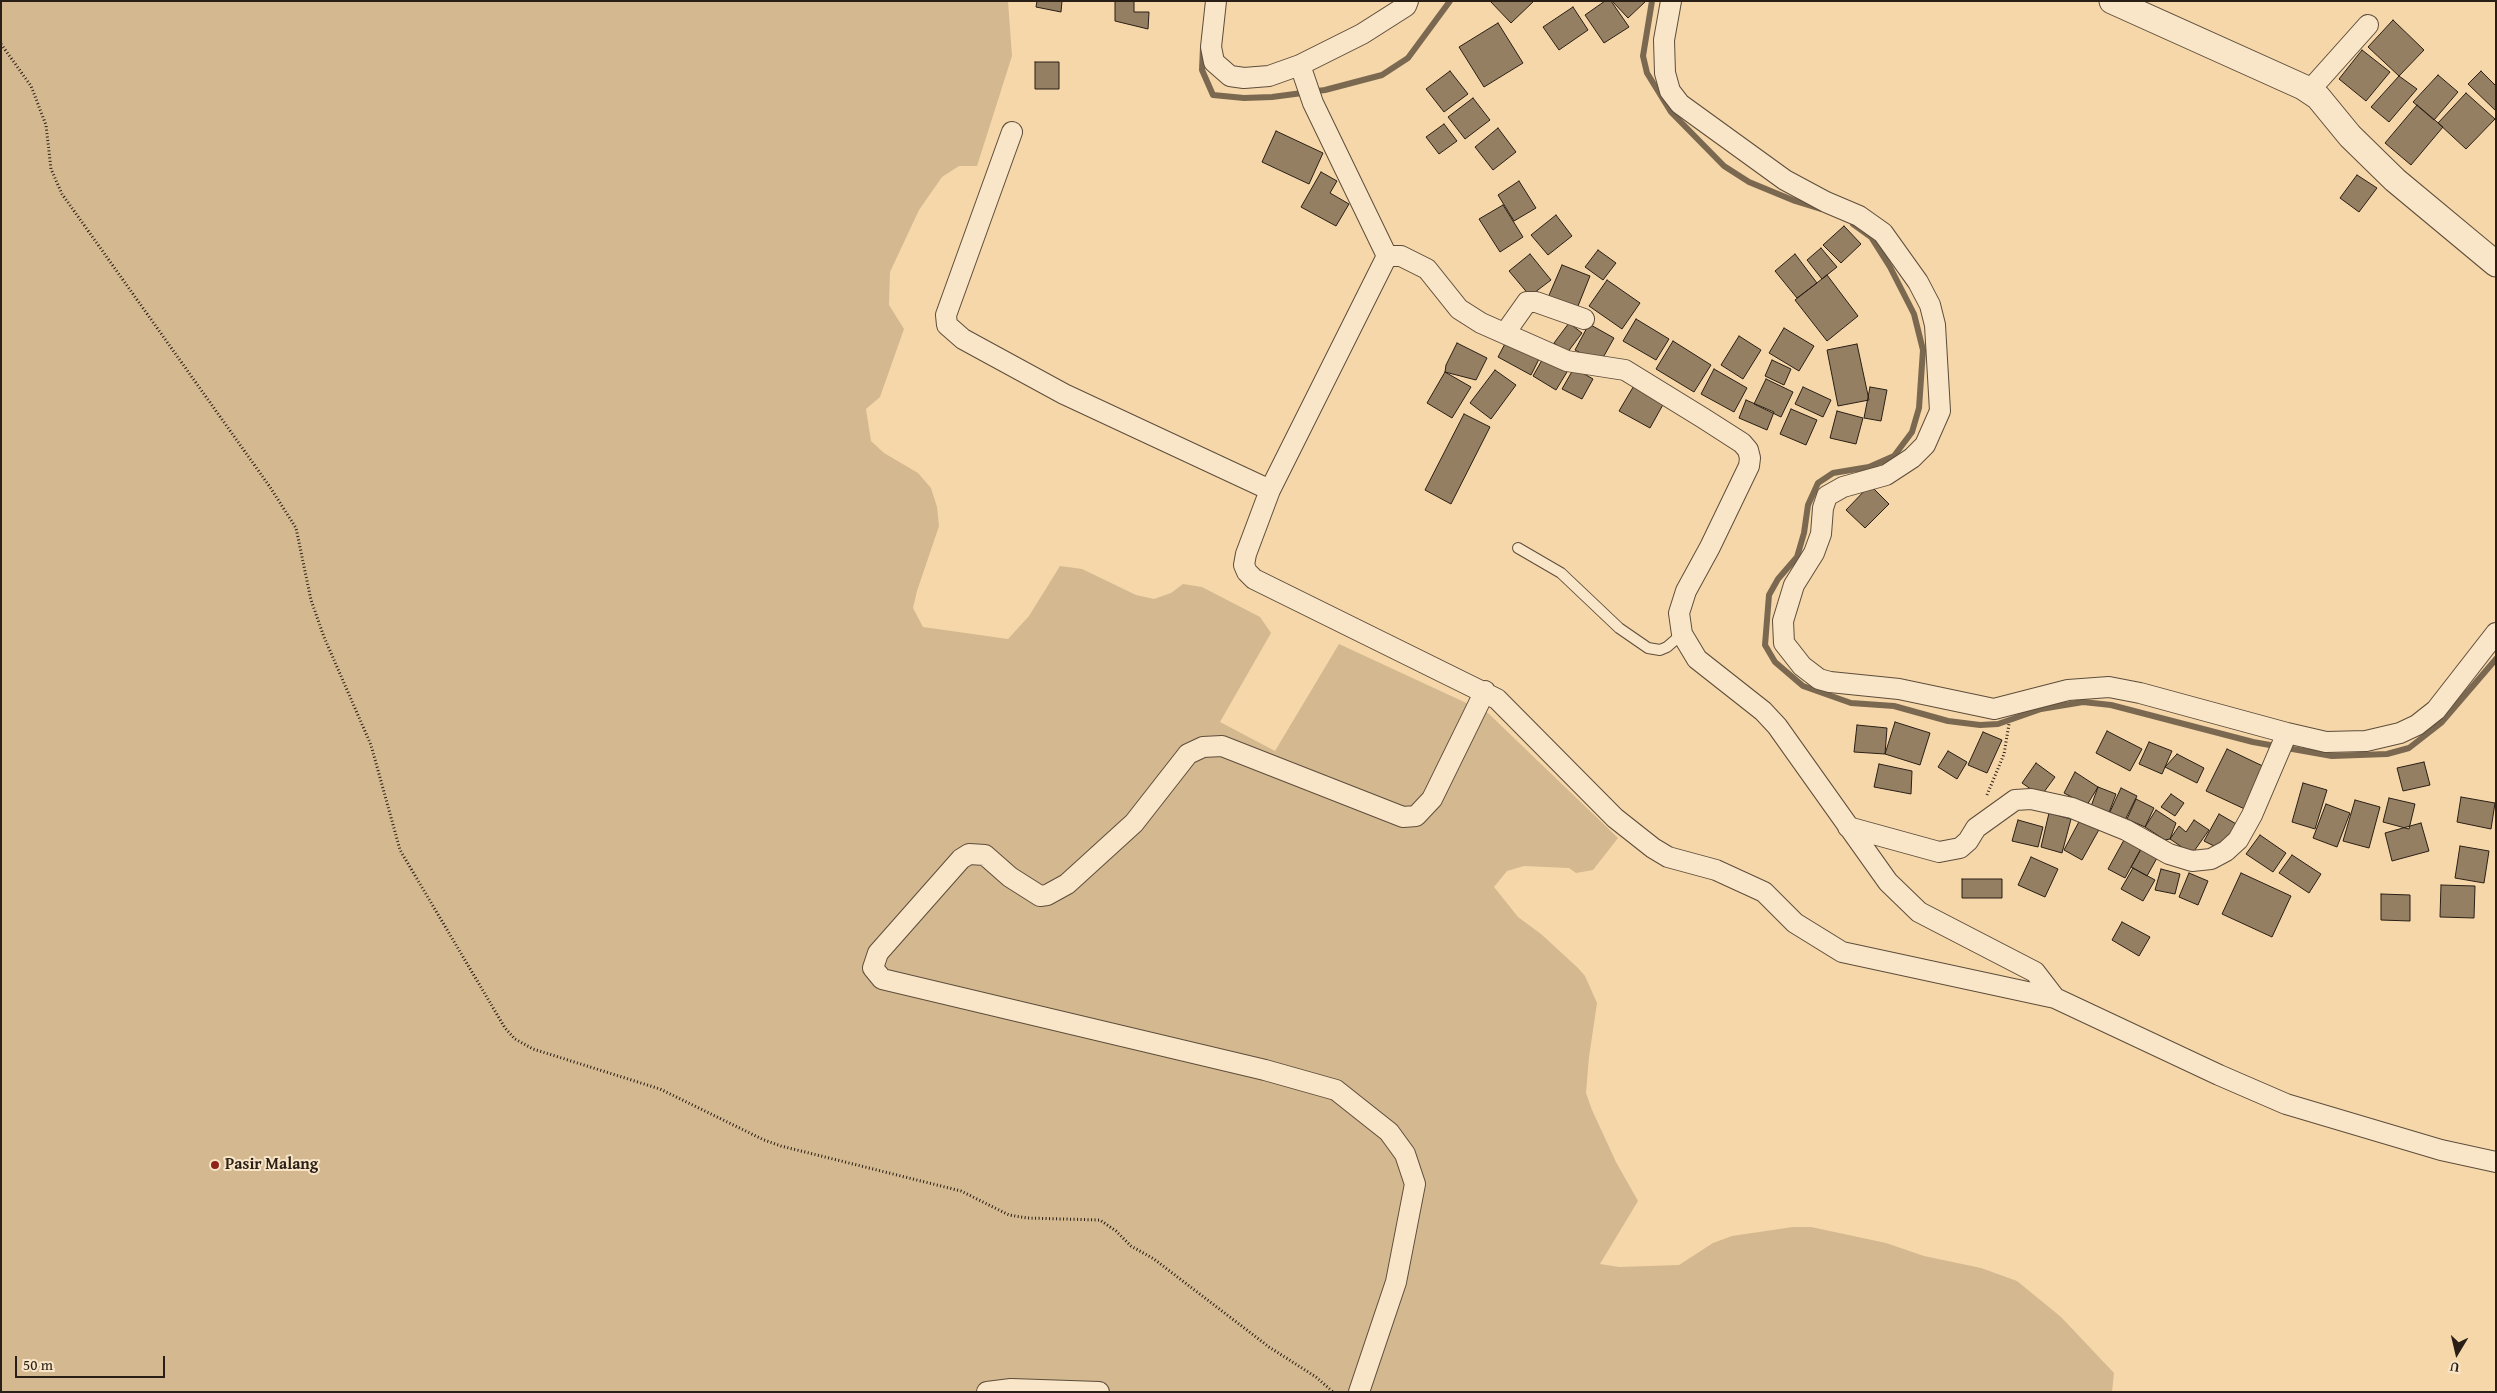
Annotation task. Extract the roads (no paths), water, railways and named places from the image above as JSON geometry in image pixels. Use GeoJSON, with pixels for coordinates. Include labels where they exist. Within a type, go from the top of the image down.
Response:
{"type":"FeatureCollection","features":[{"type":"Feature","properties":{"kind":"street"},"geometry":{"type":"LineString","coordinates":[[1216,1],[1211,47],[1214,62],[1230,76],[1244,78],[1269,76],[1300,66],[1362,34],[1409,3]]}},
{"type":"Feature","properties":{"kind":"street"},"geometry":{"type":"LineString","coordinates":[[1671,1],[1664,40],[1665,73],[1670,91],[1680,104],[1785,180],[1826,202],[1859,216],[1883,233],[1918,282],[1930,305],[1935,325],[1940,411],[1936,424],[1925,444],[1912,458],[1886,475],[1843,487],[1827,496],[1821,534],[1814,553],[1794,585],[1783,621],[1784,643],[1802,666],[1819,679],[1921,693],[1994,709],[2010,706],[2021,700],[2068,690],[2109,686],[2193,709],[2284,742],[2326,742],[2366,740],[2400,733],[2417,725],[2436,710],[2479,658],[2496,633]]}},
{"type":"Feature","properties":{"kind":"street"},"geometry":{"type":"LineString","coordinates":[[2112,1],[2309,91],[2318,97],[2350,136],[2395,180],[2496,264]]}},
{"type":"Feature","properties":{"kind":"street"},"geometry":{"type":"LineString","coordinates":[[2309,91],[2368,25]]}},
{"type":"Feature","properties":{"kind":"street"},"geometry":{"type":"LineString","coordinates":[[1300,66],[1313,102],[1387,256]]}},
{"type":"Feature","properties":{"kind":"street"},"geometry":{"type":"LineString","coordinates":[[1012,132],[946,315],[947,325],[963,339],[1064,394],[1270,490]]}},
{"type":"Feature","properties":{"kind":"street"},"geometry":{"type":"LineString","coordinates":[[1387,256],[1401,256],[1427,269],[1459,309],[1481,323],[1568,361],[1625,370],[1742,443],[1748,450],[1749,466],[1683,598],[1680,613],[1682,634],[1697,660],[1763,711],[1777,726],[1888,882],[1919,912],[2035,972],[2055,998]]}},
{"type":"Feature","properties":{"kind":"street"},"geometry":{"type":"LineString","coordinates":[[1387,256],[1270,490],[1246,554],[1244,565],[1247,572],[1254,579],[1485,691],[1497,699],[1615,818],[1653,848],[1668,857],[1716,870],[1764,892],[1795,923],[1842,952],[2055,998],[2219,1075],[2286,1104],[2441,1150],[2496,1162]]}},
{"type":"Feature","properties":{"kind":"street"},"geometry":{"type":"LineString","coordinates":[[1505,333],[1527,302],[1536,302],[1584,319]]}},
{"type":"Feature","properties":{"kind":"street"},"geometry":{"type":"LineString","coordinates":[[1360,1392],[1396,1282],[1415,1184],[1405,1154],[1389,1132],[1336,1090],[1255,1067],[882,979],[873,968],[878,953],[961,860],[970,854],[986,855],[1010,877],[1040,896],[1047,895],[1067,884],[1134,823],[1188,754],[1203,747],[1222,746],[1403,817],[1416,816],[1432,799],[1485,691]]}},
{"type":"Feature","properties":{"kind":"street"},"geometry":{"type":"LineString","coordinates":[[1848,827],[1939,852],[1960,848],[1968,841],[1976,828],[2015,800],[2031,799],[2072,808],[2126,830],[2169,854],[2192,861],[2212,859],[2226,851],[2238,840],[2252,815],[2284,742]]}},
{"type":"Feature","properties":{"kind":"street"},"geometry":{"type":"LineString","coordinates":[[987,1392],[1010,1389],[1099,1392]]}},
{"type":"Feature","properties":{"kind":"lane"},"geometry":{"type":"LineString","coordinates":[[1518,548],[1561,573],[1619,628],[1648,648],[1660,650],[1667,647],[1682,634]]}},
{"type":"Feature","properties":{"kind":"waterway"},"geometry":{"type":"LineString","coordinates":[[1203,47],[1202,70],[1213,95],[1244,98],[1272,97],[1325,90],[1382,75],[1408,58],[1450,1]]}},
{"type":"Feature","properties":{"kind":"waterway"},"geometry":{"type":"LineString","coordinates":[[1652,1],[1643,56],[1647,73],[1671,112],[1724,166],[1749,182],[1795,201],[1821,209]]}},
{"type":"Feature","properties":{"kind":"waterway"},"geometry":{"type":"LineString","coordinates":[[1853,224],[1871,237],[1890,267],[1914,314],[1923,350],[1919,408],[1912,432],[1894,456],[1869,467],[1833,473],[1818,483],[1808,505],[1804,533],[1797,557],[1778,579],[1769,595],[1765,645],[1775,662],[1803,686],[1851,703],[1894,706],[1948,721],[1980,725],[1998,724],[2041,709],[2083,702],[2111,705],[2253,742],[2332,756],[2387,754],[2409,748],[2441,723],[2496,659]]}},
{"type":"Feature","properties":{"kind":"place","name":"Pasir Malang"},"geometry":{"type":"Point","coordinates":[215,1165]}}]}
